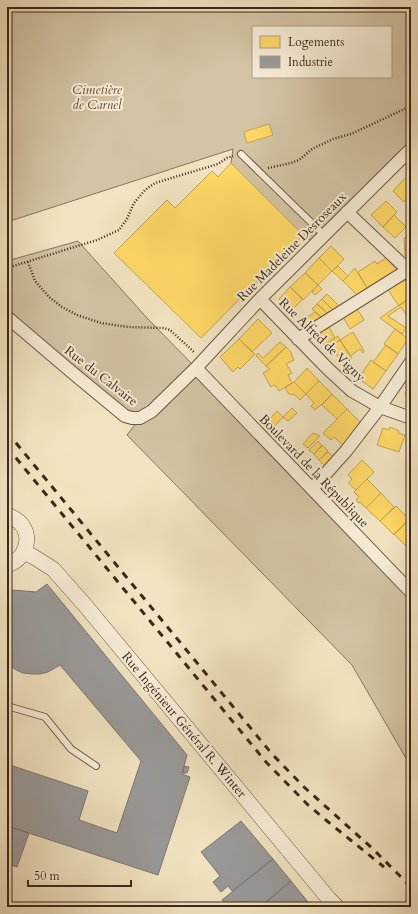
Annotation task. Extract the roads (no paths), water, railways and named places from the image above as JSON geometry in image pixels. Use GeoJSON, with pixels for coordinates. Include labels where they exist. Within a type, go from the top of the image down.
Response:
{"type":"FeatureCollection","features":[{"type":"Feature","properties":{"kind":"street","name":"Rue Madeleine Desroseaux"},"geometry":{"type":"LineString","coordinates":[[200,364],[260,299],[411,149]]}},
{"type":"Feature","properties":{"kind":"street"},"geometry":{"type":"LineString","coordinates":[[298,339],[410,271],[347,212]]}},
{"type":"Feature","properties":{"kind":"street","name":"Rue Alfred de Vigny"},"geometry":{"type":"LineString","coordinates":[[260,299],[298,339],[352,391],[380,407],[411,418]]}},
{"type":"Feature","properties":{"kind":"street","name":"Rue du Calvaire"},"geometry":{"type":"LineString","coordinates":[[7,317],[125,416],[132,418],[140,418],[152,411],[200,364]]}},
{"type":"Feature","properties":{"kind":"street"},"geometry":{"type":"LineString","coordinates":[[312,490],[346,452],[380,407],[411,362]]}},
{"type":"Feature","properties":{"kind":"street","name":"Boulevard de la République"},"geometry":{"type":"LineString","coordinates":[[200,364],[312,490],[411,592]]}},
{"type":"Feature","properties":{"kind":"street"},"geometry":{"type":"LineString","coordinates":[[7,515],[20,523],[24,529],[26,538],[26,546],[20,558],[7,565]]}},
{"type":"Feature","properties":{"kind":"street","name":"Rue Ingénieur Général R. Winter"},"geometry":{"type":"LineString","coordinates":[[24,552],[52,569],[84,604],[337,907]]}},
{"type":"Feature","properties":{"kind":"lane"},"geometry":{"type":"LineString","coordinates":[[241,154],[324,235]]}},
{"type":"Feature","properties":{"kind":"lane"},"geometry":{"type":"LineString","coordinates":[[7,706],[44,717],[71,749],[96,766]]}},
{"type":"Feature","properties":{"kind":"railway"},"geometry":{"type":"LineString","coordinates":[[7,432],[272,754],[304,787],[373,849],[411,887]]}},
{"type":"Feature","properties":{"kind":"railway"},"geometry":{"type":"LineString","coordinates":[[7,447],[266,762],[308,805],[384,867]]}},
{"type":"Feature","properties":{"kind":"park label","name":"Cimetière de Carnel"},"geometry":{"type":"Point","coordinates":[97,98]}}]}
